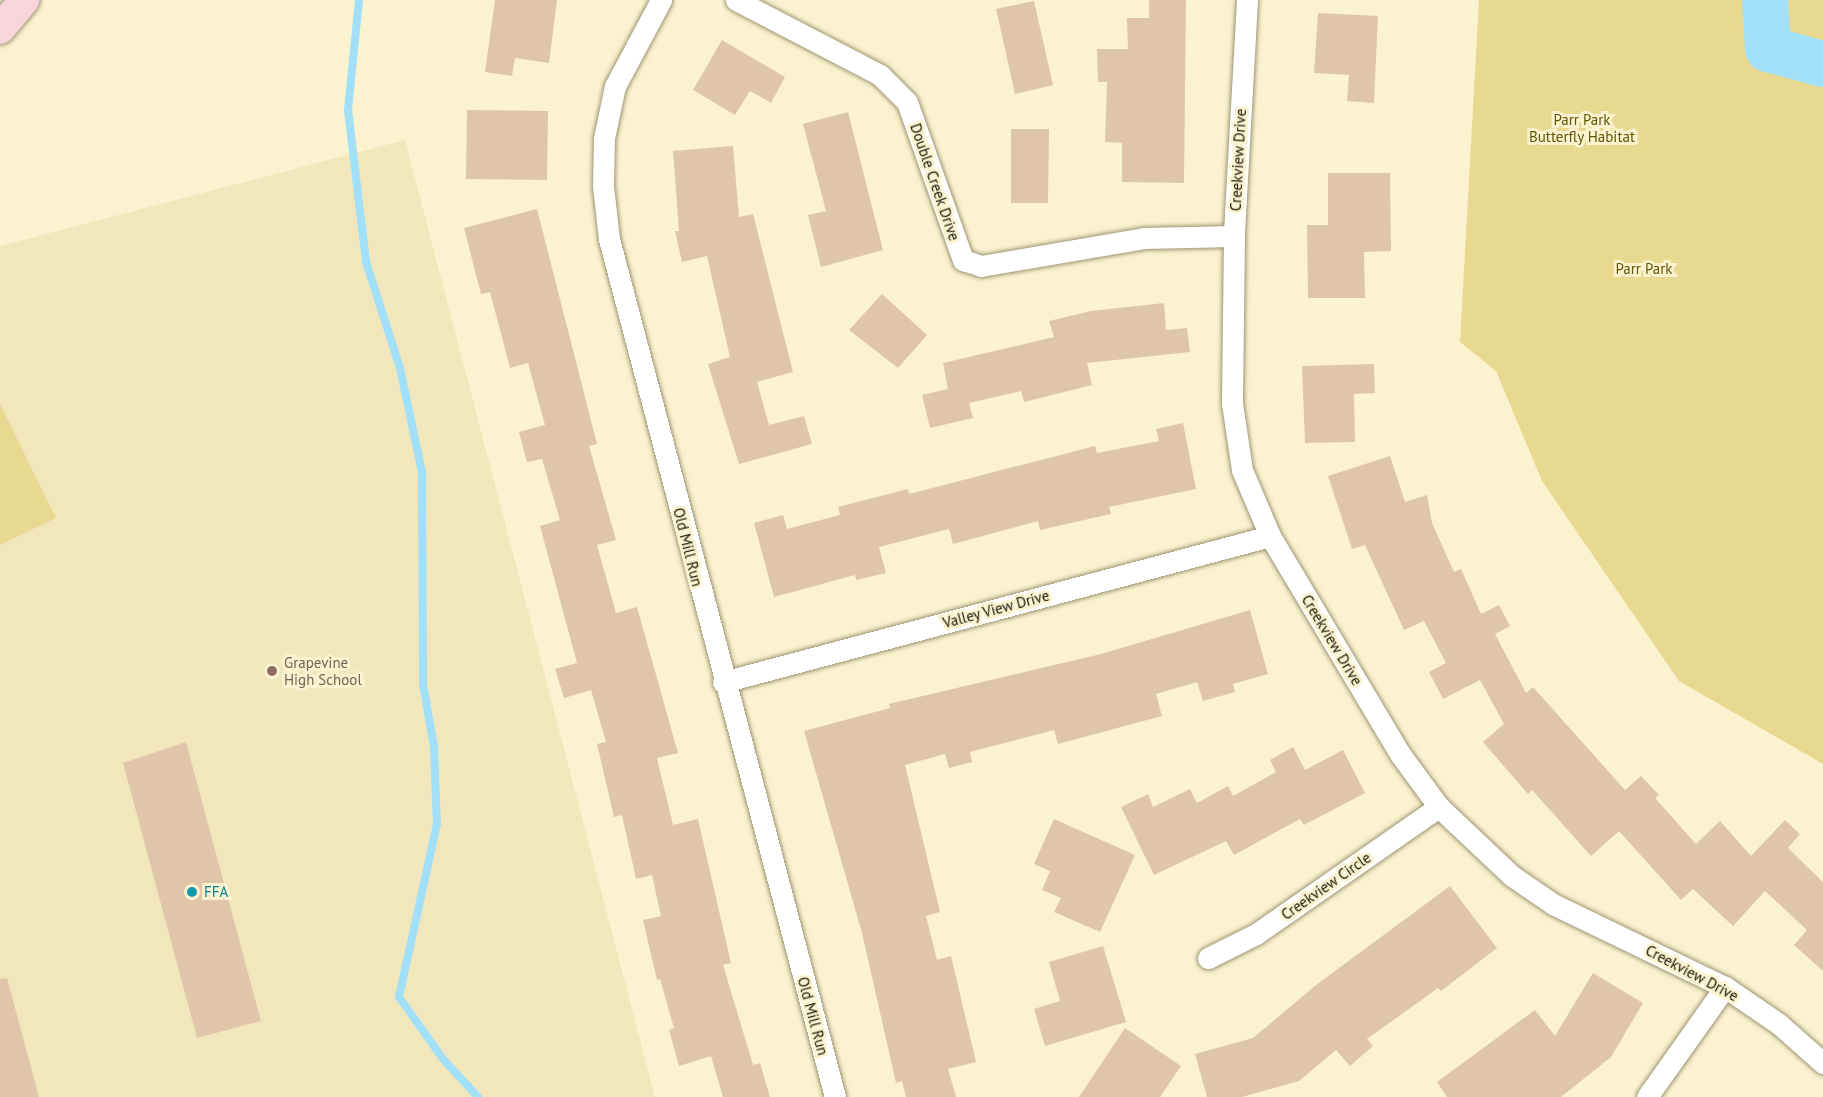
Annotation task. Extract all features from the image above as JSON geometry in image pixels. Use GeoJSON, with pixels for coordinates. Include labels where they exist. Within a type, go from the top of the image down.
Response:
{"type":"FeatureCollection","features":[{"type":"Feature","properties":{"kind":"street"},"geometry":{"type":"LineString","coordinates":[[0,29],[24,0]]}},
{"type":"Feature","properties":{"kind":"street","name":"Old Mill Run"},"geometry":{"type":"LineString","coordinates":[[661,0],[615,86],[604,138],[603,186],[609,239],[723,682],[835,1097]]}},
{"type":"Feature","properties":{"kind":"street","name":"Double Creek Drive"},"geometry":{"type":"LineString","coordinates":[[736,0],[880,75],[907,102],[963,260],[981,266],[1144,238],[1234,236]]}},
{"type":"Feature","properties":{"kind":"street","name":"Creekview Drive"},"geometry":{"type":"LineString","coordinates":[[1247,0],[1234,236],[1232,403],[1242,470],[1270,536],[1400,754],[1439,807],[1512,876],[1553,904],[1725,987],[1779,1024],[1823,1063]]}},
{"type":"Feature","properties":{"kind":"street","name":"Valley View Drive"},"geometry":{"type":"LineString","coordinates":[[723,682],[1270,536]]}},
{"type":"Feature","properties":{"kind":"street","name":"Creekview Circle"},"geometry":{"type":"LineString","coordinates":[[1208,958],[1256,934],[1439,807]]}},
{"type":"Feature","properties":{"kind":"street"},"geometry":{"type":"LineString","coordinates":[[1647,1097],[1725,987]]}},
{"type":"Feature","properties":{"kind":"shaded area","name":"Grapevine High School"},"geometry":{"type":"Polygon","coordinates":[[[405,140],[655,1097],[0,1097],[0,246],[405,140]]]}},
{"type":"Feature","properties":{"kind":"green space","name":"Parr Park Butterfly Habitat"},"geometry":{"type":"Polygon","coordinates":[[[1479,0],[1823,0],[1823,764],[1679,681],[1542,481],[1496,371],[1460,342],[1479,0]]]}},
{"type":"Feature","properties":{"kind":"green space"},"geometry":{"type":"Polygon","coordinates":[[[0,404],[56,518],[0,545],[0,404]]]}},
{"type":"Feature","properties":{"kind":"building"},"geometry":{"type":"Polygon","coordinates":[[[495,0],[557,0],[549,63],[515,58],[512,76],[485,72],[495,0]]]}},
{"type":"Feature","properties":{"kind":"building"},"geometry":{"type":"Polygon","coordinates":[[[1149,0],[1186,0],[1184,183],[1122,182],[1122,143],[1105,142],[1107,82],[1098,82],[1097,49],[1128,49],[1127,18],[1149,18],[1149,0]]]}},
{"type":"Feature","properties":{"kind":"building"},"geometry":{"type":"Polygon","coordinates":[[[1034,1],[1053,85],[1015,94],[996,9],[1034,1]]]}},
{"type":"Feature","properties":{"kind":"building"},"geometry":{"type":"Polygon","coordinates":[[[1318,13],[1378,16],[1374,103],[1347,101],[1349,75],[1314,73],[1318,13]]]}},
{"type":"Feature","properties":{"kind":"building"},"geometry":{"type":"Polygon","coordinates":[[[722,40],[785,77],[771,103],[750,91],[735,115],[693,90],[722,40]]]}},
{"type":"Feature","properties":{"kind":"building"},"geometry":{"type":"Polygon","coordinates":[[[467,110],[548,111],[547,180],[466,179],[467,110]]]}},
{"type":"Feature","properties":{"kind":"building"},"geometry":{"type":"Polygon","coordinates":[[[848,112],[883,250],[821,267],[808,215],[826,211],[803,124],[848,112]]]}},
{"type":"Feature","properties":{"kind":"building"},"geometry":{"type":"Polygon","coordinates":[[[1011,129],[1049,129],[1048,203],[1011,203],[1011,129]]]}},
{"type":"Feature","properties":{"kind":"building"},"geometry":{"type":"Polygon","coordinates":[[[733,146],[739,217],[753,214],[793,372],[757,382],[769,425],[804,416],[812,444],[739,464],[708,364],[730,357],[707,256],[682,262],[675,231],[679,231],[673,151],[733,146]]]}},
{"type":"Feature","properties":{"kind":"building"},"geometry":{"type":"Polygon","coordinates":[[[1328,173],[1390,173],[1391,251],[1364,252],[1365,298],[1308,298],[1307,225],[1328,225],[1328,173]]]}},
{"type":"Feature","properties":{"kind":"building"},"geometry":{"type":"Polygon","coordinates":[[[537,209],[597,444],[589,446],[616,540],[597,545],[616,613],[637,607],[678,753],[657,758],[673,825],[698,819],[731,963],[723,965],[753,1065],[760,1063],[770,1097],[723,1097],[711,1056],[679,1066],[669,1030],[674,1028],[660,979],[657,980],[643,920],[661,916],[652,875],[636,879],[622,815],[614,817],[597,744],[606,742],[591,690],[564,698],[555,669],[577,663],[540,526],[560,520],[542,459],[527,462],[519,432],[545,425],[528,363],[510,368],[490,292],[481,294],[464,228],[537,209]]]}},
{"type":"Feature","properties":{"kind":"building"},"geometry":{"type":"Polygon","coordinates":[[[882,294],[927,335],[898,368],[849,330],[882,294]]]}},
{"type":"Feature","properties":{"kind":"building"},"geometry":{"type":"Polygon","coordinates":[[[1164,303],[1166,330],[1187,328],[1190,352],[1087,363],[1092,385],[1024,402],[1021,391],[969,403],[973,418],[930,428],[922,395],[948,389],[943,363],[1054,337],[1049,321],[1091,311],[1164,303]]]}},
{"type":"Feature","properties":{"kind":"building"},"geometry":{"type":"Polygon","coordinates":[[[1374,364],[1375,393],[1354,394],[1355,442],[1305,443],[1302,366],[1374,364]]]}},
{"type":"Feature","properties":{"kind":"building"},"geometry":{"type":"Polygon","coordinates":[[[1183,423],[1196,489],[1109,507],[1111,514],[1040,530],[1038,521],[953,544],[949,529],[879,547],[886,573],[856,580],[855,575],[774,597],[754,523],[783,515],[787,529],[840,515],[838,507],[908,489],[909,494],[1095,446],[1097,453],[1159,441],[1156,429],[1183,423]]]}},
{"type":"Feature","properties":{"kind":"building"},"geometry":{"type":"Polygon","coordinates":[[[1390,456],[1405,502],[1427,495],[1432,523],[1454,572],[1461,569],[1481,614],[1499,605],[1510,626],[1495,634],[1526,693],[1533,687],[1625,790],[1641,776],[1659,795],[1655,798],[1696,844],[1720,821],[1751,856],[1785,820],[1800,834],[1788,848],[1823,882],[1823,971],[1794,945],[1807,930],[1765,891],[1733,926],[1693,889],[1681,900],[1619,831],[1591,856],[1532,790],[1528,794],[1483,742],[1504,724],[1480,680],[1443,699],[1429,672],[1446,663],[1424,621],[1404,630],[1365,545],[1352,549],[1328,476],[1390,456]]]}},
{"type":"Feature","properties":{"kind":"building"},"geometry":{"type":"Polygon","coordinates":[[[1250,610],[1268,674],[1233,684],[1235,692],[1203,701],[1197,682],[1156,694],[1162,716],[1058,744],[1054,730],[970,752],[972,762],[949,768],[945,754],[905,765],[940,912],[926,916],[937,960],[951,956],[976,1062],[948,1069],[956,1097],[906,1097],[902,1081],[896,1083],[862,933],[804,731],[890,708],[889,704],[1101,654],[1250,610]]]}},
{"type":"Feature","properties":{"kind":"building","name":"FFA"},"geometry":{"type":"Polygon","coordinates":[[[186,742],[261,1021],[197,1038],[123,763],[186,742]]]}},
{"type":"Feature","properties":{"kind":"building"},"geometry":{"type":"Polygon","coordinates":[[[1293,747],[1305,770],[1343,750],[1365,793],[1304,825],[1300,819],[1234,855],[1226,841],[1154,875],[1121,807],[1148,794],[1153,807],[1190,789],[1197,803],[1228,786],[1233,796],[1276,772],[1270,760],[1293,747]]]}},
{"type":"Feature","properties":{"kind":"building"},"geometry":{"type":"Polygon","coordinates":[[[1054,819],[1135,855],[1100,932],[1054,912],[1061,898],[1042,890],[1050,871],[1034,864],[1054,819]]]}},
{"type":"Feature","properties":{"kind":"building"},"geometry":{"type":"Polygon","coordinates":[[[1450,886],[1497,948],[1441,991],[1438,988],[1367,1039],[1373,1046],[1350,1066],[1336,1050],[1299,1081],[1242,1097],[1207,1097],[1195,1054],[1253,1038],[1316,985],[1450,886]]]}},
{"type":"Feature","properties":{"kind":"building"},"geometry":{"type":"Polygon","coordinates":[[[1103,946],[1126,1022],[1045,1046],[1034,1009],[1060,1001],[1049,962],[1103,946]]]}},
{"type":"Feature","properties":{"kind":"building"},"geometry":{"type":"Polygon","coordinates":[[[1593,973],[1643,1003],[1611,1057],[1561,1097],[1447,1097],[1437,1082],[1535,1010],[1555,1036],[1593,973]]]}},
{"type":"Feature","properties":{"kind":"building"},"geometry":{"type":"Polygon","coordinates":[[[7,978],[39,1097],[0,1097],[0,979],[7,978]]]}},
{"type":"Feature","properties":{"kind":"building"},"geometry":{"type":"Polygon","coordinates":[[[1125,1028],[1181,1066],[1160,1097],[1079,1097],[1125,1028]]]}},
{"type":"Feature","properties":{"kind":"waterway"},"geometry":{"type":"LineString","coordinates":[[359,0],[348,110],[366,262],[400,368],[422,472],[423,684],[434,747],[437,824],[399,997],[443,1059],[478,1097]]}},
{"type":"Feature","properties":{"kind":"waterway"},"geometry":{"type":"LineString","coordinates":[[1765,0],[1768,49],[1823,64]]}},
{"type":"Feature","properties":{"kind":"place","name":"Grapevine High School"},"geometry":{"type":"Point","coordinates":[272,671]}},
{"type":"Feature","properties":{"kind":"place","name":"FFA"},"geometry":{"type":"Point","coordinates":[192,892]}},
{"type":"Feature","properties":{"kind":"park label","name":"Parr Park"},"geometry":{"type":"Point","coordinates":[1644,269]}}]}
